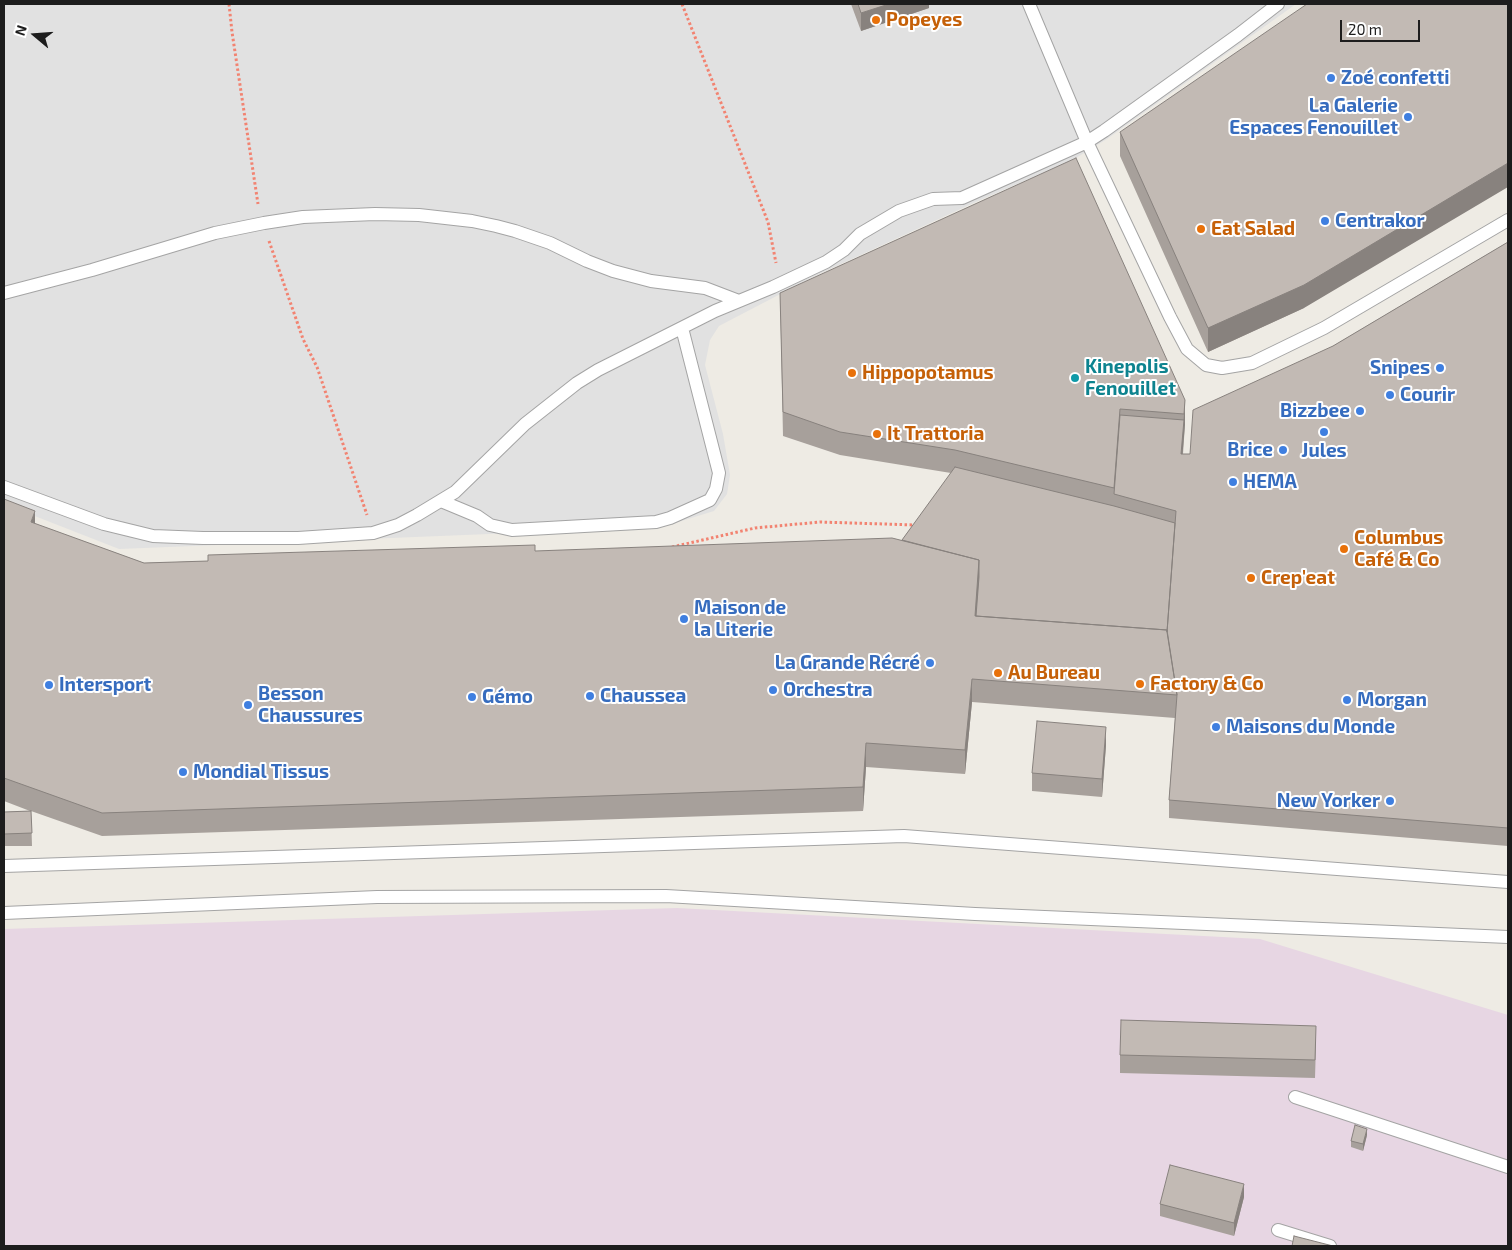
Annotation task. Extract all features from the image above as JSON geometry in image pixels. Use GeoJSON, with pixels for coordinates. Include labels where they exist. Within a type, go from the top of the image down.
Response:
{"type":"FeatureCollection","features":[{"type":"Feature","properties":{"kind":"lane"},"geometry":{"type":"LineString","coordinates":[[1029,4],[1087,142],[1170,317],[1187,349],[1206,365],[1222,368],[1252,363],[1324,328],[1508,220]]}},
{"type":"Feature","properties":{"kind":"lane"},"geometry":{"type":"LineString","coordinates":[[4,487],[104,524],[153,536],[298,538],[373,532],[398,525],[455,492],[525,424],[577,383],[612,363],[715,311],[826,262],[844,250],[860,234],[899,211],[933,199],[962,198],[1087,142],[1238,35],[1278,4]]}},
{"type":"Feature","properties":{"kind":"lane"},"geometry":{"type":"LineString","coordinates":[[4,293],[92,270],[215,233],[303,217],[375,214],[419,215],[472,221],[515,231],[550,243],[613,271],[651,281],[705,288],[739,301]]}},
{"type":"Feature","properties":{"kind":"lane"},"geometry":{"type":"LineString","coordinates":[[441,501],[477,516],[490,525],[512,530],[656,522],[670,518],[710,500],[716,489],[719,474],[682,328]]}},
{"type":"Feature","properties":{"kind":"lane"},"geometry":{"type":"LineString","coordinates":[[4,866],[904,836],[1508,882]]}},
{"type":"Feature","properties":{"kind":"lane"},"geometry":{"type":"LineString","coordinates":[[4,912],[377,897],[666,896],[975,914],[1508,936]]}},
{"type":"Feature","properties":{"kind":"lane"},"geometry":{"type":"LineString","coordinates":[[1295,1097],[1508,1167]]}},
{"type":"Feature","properties":{"kind":"lane"},"geometry":{"type":"LineString","coordinates":[[1278,1230],[1330,1246]]}},
{"type":"Feature","properties":{"kind":"path"},"geometry":{"type":"LineString","coordinates":[[229,4],[257,200],[303,339],[317,366],[373,532]]}},
{"type":"Feature","properties":{"kind":"path"},"geometry":{"type":"LineString","coordinates":[[682,4],[768,222],[776,263],[773,287]]}},
{"type":"Feature","properties":{"kind":"path"},"geometry":{"type":"LineString","coordinates":[[669,547],[754,528],[820,522],[911,524],[920,526]]}},
{"type":"Feature","properties":{"kind":"shaded area"},"geometry":{"type":"Polygon","coordinates":[[[4,4],[1296,4],[1107,139],[1071,161],[978,201],[815,276],[719,326],[710,340],[705,365],[723,434],[730,475],[727,494],[714,511],[662,527],[119,549],[4,504],[4,4]]]}},
{"type":"Feature","properties":{"kind":"shaded area"},"geometry":{"type":"Polygon","coordinates":[[[677,908],[1260,939],[1508,1015],[1508,1246],[4,1246],[4,929],[677,908]]]}},
{"type":"Feature","properties":{"kind":"building"},"geometry":{"type":"Polygon","coordinates":[[[858,4],[889,4],[861,13],[858,4]]]}},
{"type":"Feature","properties":{"kind":"building"},"geometry":{"type":"Polygon","coordinates":[[[1307,4],[1508,4],[1508,163],[1304,285],[1208,328],[1120,132],[1307,4]]]}},
{"type":"Feature","properties":{"kind":"building"},"geometry":{"type":"Polygon","coordinates":[[[1076,158],[1185,400],[1184,414],[1120,409],[1114,488],[955,450],[840,432],[783,412],[780,293],[1076,158]]]}},
{"type":"Feature","properties":{"kind":"building"},"geometry":{"type":"Polygon","coordinates":[[[1508,242],[1508,828],[1169,800],[1177,695],[1167,632],[1176,511],[1114,494],[1120,415],[1184,420],[1181,454],[1190,454],[1193,410],[1333,346],[1508,242]]]}},
{"type":"Feature","properties":{"kind":"building"},"geometry":{"type":"Polygon","coordinates":[[[955,467],[1175,523],[1167,632],[1167,630],[976,616],[979,560],[902,540],[955,467]]]}},
{"type":"Feature","properties":{"kind":"building"},"geometry":{"type":"Polygon","coordinates":[[[4,499],[35,511],[31,522],[144,563],[208,561],[208,555],[535,545],[535,551],[892,538],[979,560],[975,616],[1167,630],[1177,695],[972,679],[965,750],[866,743],[863,787],[102,813],[4,778],[4,499]]]}},
{"type":"Feature","properties":{"kind":"building"},"geometry":{"type":"Polygon","coordinates":[[[1037,721],[1106,727],[1102,779],[1032,773],[1037,721]]]}},
{"type":"Feature","properties":{"kind":"building"},"geometry":{"type":"Polygon","coordinates":[[[31,811],[32,833],[4,834],[4,812],[31,811]]]}},
{"type":"Feature","properties":{"kind":"building"},"geometry":{"type":"Polygon","coordinates":[[[1121,1020],[1316,1026],[1315,1060],[1120,1055],[1121,1020]]]}},
{"type":"Feature","properties":{"kind":"building"},"geometry":{"type":"Polygon","coordinates":[[[1355,1125],[1367,1129],[1363,1144],[1351,1141],[1355,1125]]]}},
{"type":"Feature","properties":{"kind":"building"},"geometry":{"type":"Polygon","coordinates":[[[1170,1165],[1244,1184],[1234,1223],[1160,1204],[1170,1165]]]}},
{"type":"Feature","properties":{"kind":"building"},"geometry":{"type":"Polygon","coordinates":[[[1294,1236],[1333,1246],[1292,1246],[1294,1236]]]}},
{"type":"Feature","properties":{"kind":"place","name":"Popeyes"},"geometry":{"type":"Point","coordinates":[876,20]}},
{"type":"Feature","properties":{"kind":"place","name":"Zoé confetti"},"geometry":{"type":"Point","coordinates":[1331,78]}},
{"type":"Feature","properties":{"kind":"place","name":"La Galerie Espaces Fenouillet"},"geometry":{"type":"Point","coordinates":[1408,117]}},
{"type":"Feature","properties":{"kind":"place","name":"Centrakor"},"geometry":{"type":"Point","coordinates":[1325,221]}},
{"type":"Feature","properties":{"kind":"place","name":"Eat Salad"},"geometry":{"type":"Point","coordinates":[1201,229]}},
{"type":"Feature","properties":{"kind":"place","name":"Snipes"},"geometry":{"type":"Point","coordinates":[1440,368]}},
{"type":"Feature","properties":{"kind":"place","name":"Hippopotamus"},"geometry":{"type":"Point","coordinates":[852,373]}},
{"type":"Feature","properties":{"kind":"place","name":"Kinepolis Fenouillet"},"geometry":{"type":"Point","coordinates":[1075,378]}},
{"type":"Feature","properties":{"kind":"place","name":"Courir"},"geometry":{"type":"Point","coordinates":[1390,395]}},
{"type":"Feature","properties":{"kind":"place","name":"Bizzbee"},"geometry":{"type":"Point","coordinates":[1360,411]}},
{"type":"Feature","properties":{"kind":"place","name":"Jules"},"geometry":{"type":"Point","coordinates":[1324,432]}},
{"type":"Feature","properties":{"kind":"place","name":"It Trattoria"},"geometry":{"type":"Point","coordinates":[877,434]}},
{"type":"Feature","properties":{"kind":"place","name":"Brice"},"geometry":{"type":"Point","coordinates":[1283,450]}},
{"type":"Feature","properties":{"kind":"place","name":"HEMA"},"geometry":{"type":"Point","coordinates":[1233,482]}},
{"type":"Feature","properties":{"kind":"place","name":"Columbus Café & Co"},"geometry":{"type":"Point","coordinates":[1344,549]}},
{"type":"Feature","properties":{"kind":"place","name":"Crep'eat"},"geometry":{"type":"Point","coordinates":[1251,578]}},
{"type":"Feature","properties":{"kind":"place","name":"Maison de la Literie"},"geometry":{"type":"Point","coordinates":[684,619]}},
{"type":"Feature","properties":{"kind":"place","name":"La Grande Récré"},"geometry":{"type":"Point","coordinates":[930,663]}},
{"type":"Feature","properties":{"kind":"place","name":"Au Bureau"},"geometry":{"type":"Point","coordinates":[998,673]}},
{"type":"Feature","properties":{"kind":"place","name":"Factory & Co"},"geometry":{"type":"Point","coordinates":[1140,684]}},
{"type":"Feature","properties":{"kind":"place","name":"Intersport"},"geometry":{"type":"Point","coordinates":[49,685]}},
{"type":"Feature","properties":{"kind":"place","name":"Orchestra"},"geometry":{"type":"Point","coordinates":[773,690]}},
{"type":"Feature","properties":{"kind":"place","name":"Chaussea"},"geometry":{"type":"Point","coordinates":[590,696]}},
{"type":"Feature","properties":{"kind":"place","name":"Gémo"},"geometry":{"type":"Point","coordinates":[472,697]}},
{"type":"Feature","properties":{"kind":"place","name":"Morgan"},"geometry":{"type":"Point","coordinates":[1347,700]}},
{"type":"Feature","properties":{"kind":"place","name":"Besson Chaussures"},"geometry":{"type":"Point","coordinates":[248,705]}},
{"type":"Feature","properties":{"kind":"place","name":"Maisons du Monde"},"geometry":{"type":"Point","coordinates":[1216,727]}},
{"type":"Feature","properties":{"kind":"place","name":"Mondial Tissus"},"geometry":{"type":"Point","coordinates":[183,772]}},
{"type":"Feature","properties":{"kind":"place","name":"New Yorker"},"geometry":{"type":"Point","coordinates":[1390,801]}}]}
